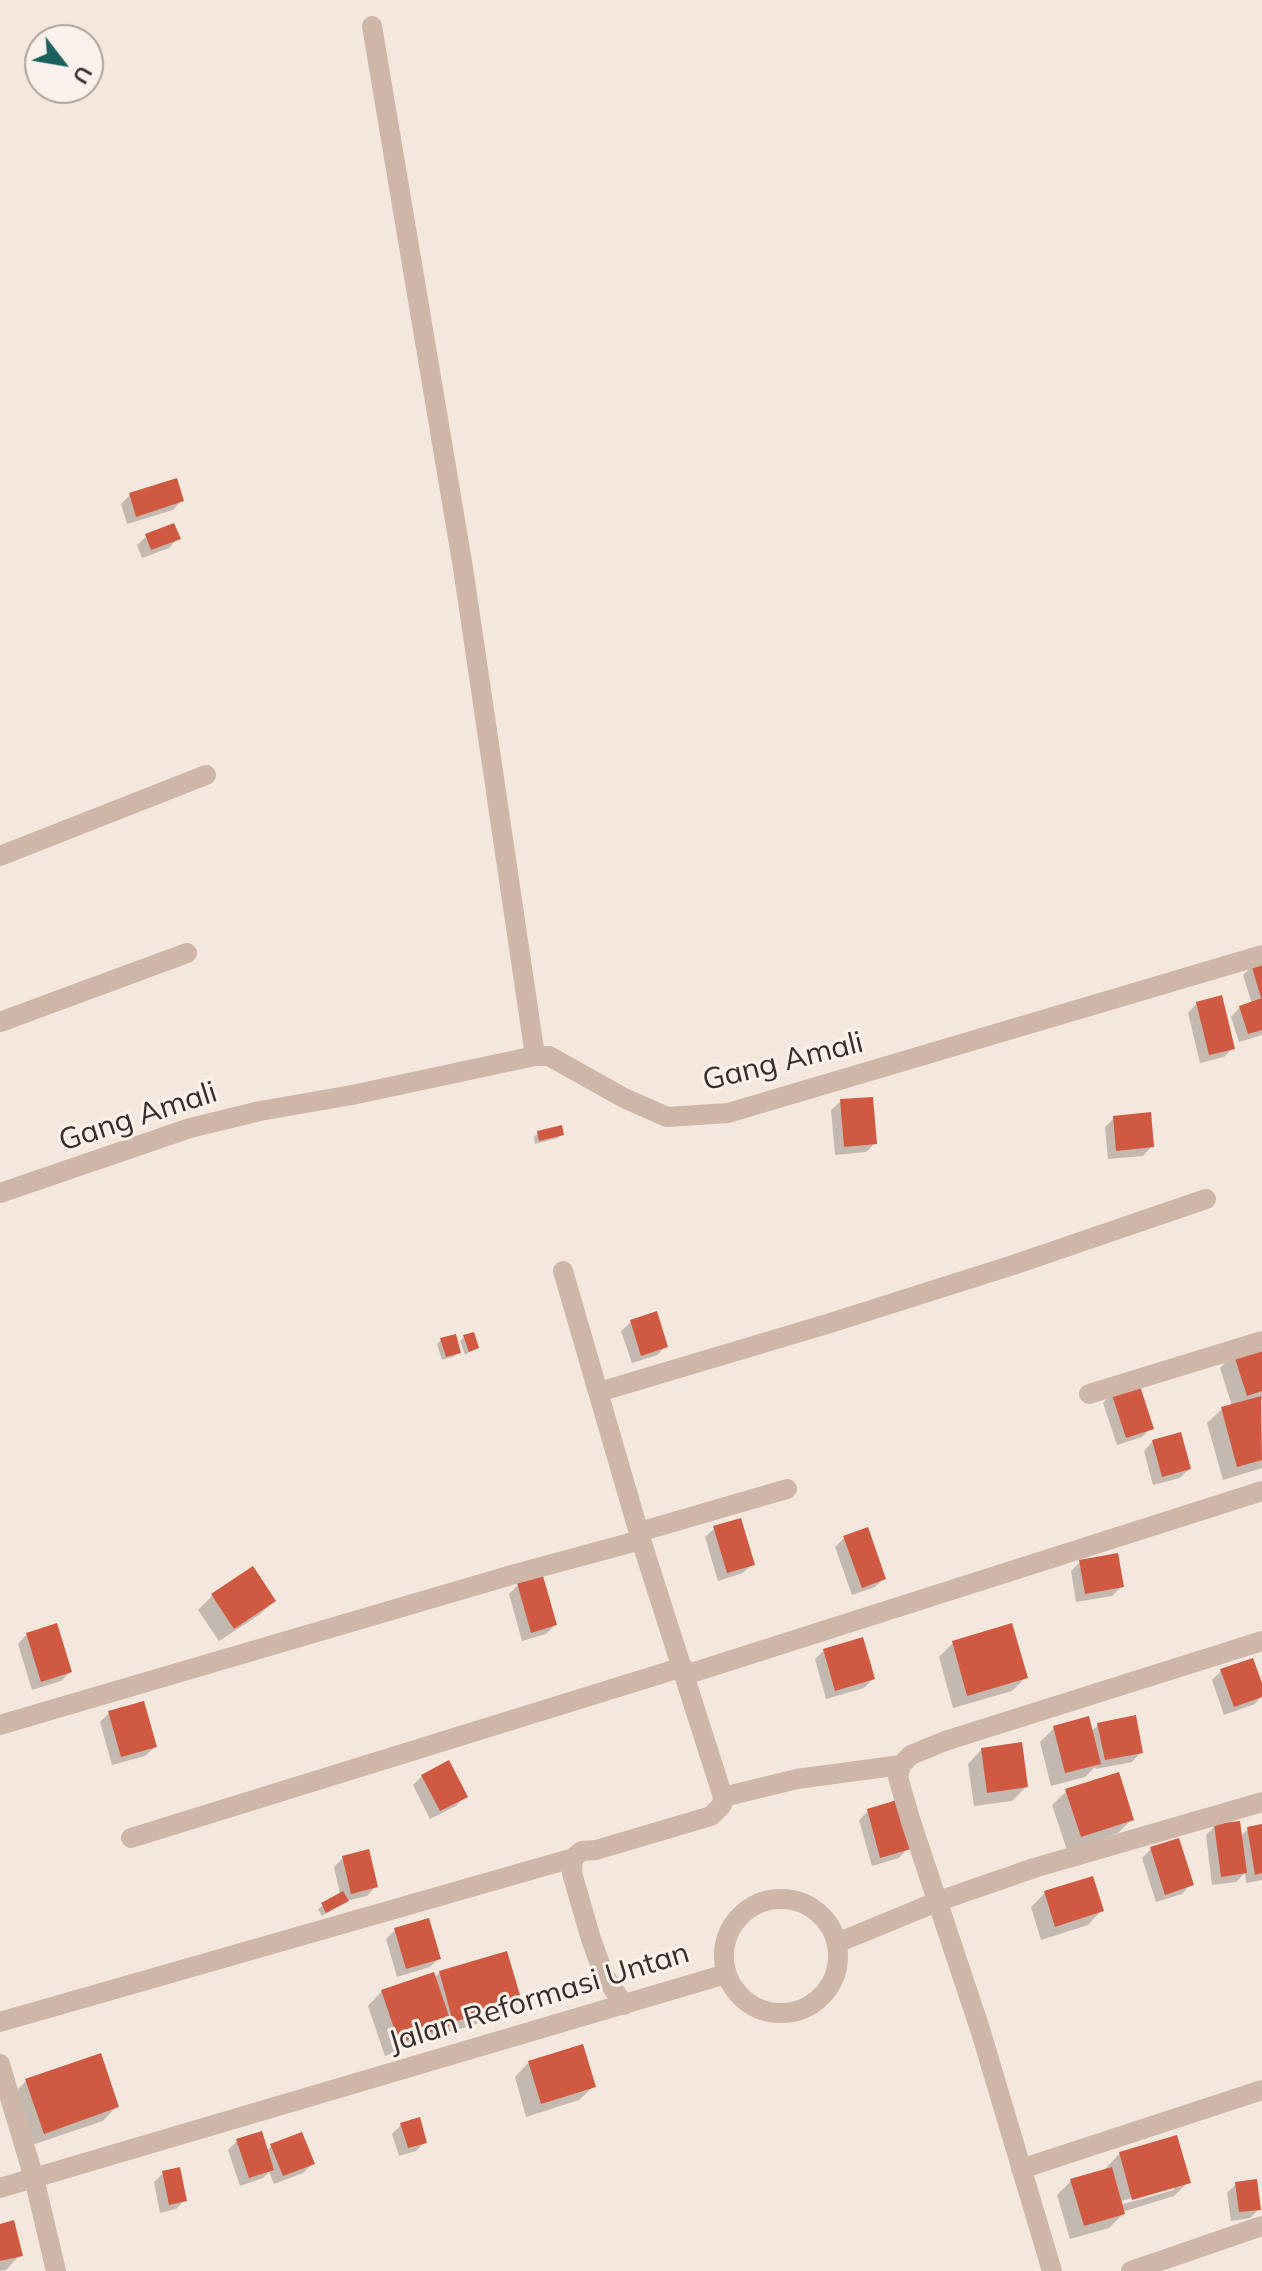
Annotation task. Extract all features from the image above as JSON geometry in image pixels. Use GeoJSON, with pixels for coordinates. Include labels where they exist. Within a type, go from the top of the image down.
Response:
{"type":"FeatureCollection","features":[{"type":"Feature","properties":{"kind":"street"},"geometry":{"type":"LineString","coordinates":[[372,26],[463,568],[535,1056]]}},
{"type":"Feature","properties":{"kind":"street"},"geometry":{"type":"LineString","coordinates":[[0,856],[206,775]]}},
{"type":"Feature","properties":{"kind":"street"},"geometry":{"type":"LineString","coordinates":[[0,1022],[187,953]]}},
{"type":"Feature","properties":{"kind":"street","name":"Gang Amali"},"geometry":{"type":"LineString","coordinates":[[0,1193],[190,1128],[535,1056],[549,1056],[624,1098],[667,1117],[728,1113],[1262,955]]}},
{"type":"Feature","properties":{"kind":"street"},"geometry":{"type":"LineString","coordinates":[[599,1392],[1013,1265],[1206,1199]]}},
{"type":"Feature","properties":{"kind":"street"},"geometry":{"type":"LineString","coordinates":[[0,2022],[573,1858],[582,1851],[596,1850],[711,1816],[722,1805],[723,1797],[640,1536],[563,1271]]}},
{"type":"Feature","properties":{"kind":"street"},"geometry":{"type":"LineString","coordinates":[[1089,1394],[1262,1341]]}},
{"type":"Feature","properties":{"kind":"street"},"geometry":{"type":"LineString","coordinates":[[0,1725],[515,1574],[787,1489]]}},
{"type":"Feature","properties":{"kind":"street"},"geometry":{"type":"LineString","coordinates":[[131,1838],[684,1671],[1262,1491]]}},
{"type":"Feature","properties":{"kind":"street"},"geometry":{"type":"LineString","coordinates":[[1052,2271],[980,2029],[911,1822],[898,1777],[901,1765],[911,1755],[945,1741],[1262,1641]]}},
{"type":"Feature","properties":{"kind":"street"},"geometry":{"type":"LineString","coordinates":[[723,1797],[797,1779],[901,1765]]}},
{"type":"Feature","properties":{"kind":"street"},"geometry":{"type":"LineString","coordinates":[[726,1974],[724,1951],[730,1929],[745,1911],[766,1901],[789,1899],[810,1907],[827,1922],[837,1943],[939,1901],[1034,1868],[1262,1802]]}},
{"type":"Feature","properties":{"kind":"street"},"geometry":{"type":"LineString","coordinates":[[573,1858],[572,1873],[591,1939],[604,1975],[624,2005]]}},
{"type":"Feature","properties":{"kind":"street","name":"Jalan Reformasi Untan"},"geometry":{"type":"LineString","coordinates":[[0,2188],[726,1974],[736,1993],[753,2007],[774,2014],[796,2012],[815,2002],[830,1986],[838,1965],[837,1943]]}},
{"type":"Feature","properties":{"kind":"street"},"geometry":{"type":"LineString","coordinates":[[0,2064],[34,2178],[56,2271]]}},
{"type":"Feature","properties":{"kind":"street"},"geometry":{"type":"LineString","coordinates":[[1021,2169],[1262,2090]]}},
{"type":"Feature","properties":{"kind":"street"},"geometry":{"type":"LineString","coordinates":[[1131,2271],[1262,2226]]}},
{"type":"Feature","properties":{"kind":"building"},"geometry":{"type":"Polygon","coordinates":[[[177,478],[184,501],[136,517],[129,493],[177,478]]]}},
{"type":"Feature","properties":{"kind":"building"},"geometry":{"type":"Polygon","coordinates":[[[174,523],[181,539],[151,550],[145,534],[174,523]]]}},
{"type":"Feature","properties":{"kind":"building"},"geometry":{"type":"Polygon","coordinates":[[[1262,961],[1262,998],[1261,998],[1251,964],[1262,961]]]}},
{"type":"Feature","properties":{"kind":"building"},"geometry":{"type":"Polygon","coordinates":[[[1222,995],[1235,1049],[1209,1055],[1196,1002],[1222,995]]]}},
{"type":"Feature","properties":{"kind":"building"},"geometry":{"type":"Polygon","coordinates":[[[1262,998],[1262,1030],[1248,1034],[1239,1006],[1262,998]]]}},
{"type":"Feature","properties":{"kind":"building"},"geometry":{"type":"Polygon","coordinates":[[[873,1097],[877,1144],[844,1147],[840,1099],[873,1097]]]}},
{"type":"Feature","properties":{"kind":"building"},"geometry":{"type":"Polygon","coordinates":[[[1151,1112],[1154,1147],[1116,1151],[1113,1116],[1151,1112]]]}},
{"type":"Feature","properties":{"kind":"building"},"geometry":{"type":"Polygon","coordinates":[[[562,1125],[564,1135],[539,1141],[537,1131],[562,1125]]]}},
{"type":"Feature","properties":{"kind":"building"},"geometry":{"type":"Polygon","coordinates":[[[657,1311],[668,1347],[641,1356],[630,1320],[657,1311]]]}},
{"type":"Feature","properties":{"kind":"building"},"geometry":{"type":"Polygon","coordinates":[[[474,1332],[479,1348],[469,1352],[463,1335],[474,1332]]]}},
{"type":"Feature","properties":{"kind":"building"},"geometry":{"type":"Polygon","coordinates":[[[456,1334],[461,1353],[446,1357],[440,1338],[456,1334]]]}},
{"type":"Feature","properties":{"kind":"building"},"geometry":{"type":"Polygon","coordinates":[[[1262,1343],[1262,1391],[1247,1396],[1233,1352],[1262,1343]]]}},
{"type":"Feature","properties":{"kind":"building"},"geometry":{"type":"Polygon","coordinates":[[[1139,1383],[1154,1429],[1126,1438],[1111,1392],[1139,1383]]]}},
{"type":"Feature","properties":{"kind":"building"},"geometry":{"type":"Polygon","coordinates":[[[1261,1396],[1262,1460],[1237,1467],[1221,1407],[1261,1396]]]}},
{"type":"Feature","properties":{"kind":"building"},"geometry":{"type":"Polygon","coordinates":[[[1181,1432],[1191,1469],[1162,1477],[1152,1440],[1181,1432]]]}},
{"type":"Feature","properties":{"kind":"building"},"geometry":{"type":"Polygon","coordinates":[[[741,1518],[755,1565],[727,1573],[713,1526],[741,1518]]]}},
{"type":"Feature","properties":{"kind":"building"},"geometry":{"type":"Polygon","coordinates":[[[868,1527],[886,1579],[862,1588],[843,1536],[868,1527]]]}},
{"type":"Feature","properties":{"kind":"building"},"geometry":{"type":"Polygon","coordinates":[[[1118,1553],[1124,1587],[1085,1594],[1079,1560],[1118,1553]]]}},
{"type":"Feature","properties":{"kind":"building"},"geometry":{"type":"Polygon","coordinates":[[[253,1566],[276,1601],[234,1629],[211,1594],[253,1566]]]}},
{"type":"Feature","properties":{"kind":"building"},"geometry":{"type":"Polygon","coordinates":[[[543,1576],[557,1625],[531,1633],[517,1583],[543,1576]]]}},
{"type":"Feature","properties":{"kind":"building"},"geometry":{"type":"Polygon","coordinates":[[[57,1623],[72,1672],[41,1682],[26,1633],[57,1623]]]}},
{"type":"Feature","properties":{"kind":"building"},"geometry":{"type":"Polygon","coordinates":[[[1012,1623],[1028,1678],[967,1696],[952,1641],[1012,1623]]]}},
{"type":"Feature","properties":{"kind":"building"},"geometry":{"type":"Polygon","coordinates":[[[863,1637],[875,1679],[835,1691],[823,1649],[863,1637]]]}},
{"type":"Feature","properties":{"kind":"building"},"geometry":{"type":"Polygon","coordinates":[[[1253,1658],[1262,1683],[1262,1697],[1234,1707],[1220,1669],[1253,1658]]]}},
{"type":"Feature","properties":{"kind":"building"},"geometry":{"type":"Polygon","coordinates":[[[144,1701],[157,1747],[121,1757],[108,1711],[144,1701]]]}},
{"type":"Feature","properties":{"kind":"building"},"geometry":{"type":"Polygon","coordinates":[[[1136,1715],[1143,1753],[1105,1760],[1097,1723],[1136,1715]]]}},
{"type":"Feature","properties":{"kind":"building"},"geometry":{"type":"Polygon","coordinates":[[[1089,1716],[1101,1764],[1065,1773],[1053,1726],[1089,1716]]]}},
{"type":"Feature","properties":{"kind":"building"},"geometry":{"type":"Polygon","coordinates":[[[1022,1742],[1028,1787],[987,1793],[981,1748],[1022,1742]]]}},
{"type":"Feature","properties":{"kind":"building"},"geometry":{"type":"Polygon","coordinates":[[[449,1760],[468,1797],[440,1811],[421,1775],[449,1760]]]}},
{"type":"Feature","properties":{"kind":"building"},"geometry":{"type":"Polygon","coordinates":[[[1119,1772],[1134,1820],[1081,1837],[1065,1789],[1119,1772]]]}},
{"type":"Feature","properties":{"kind":"building"},"geometry":{"type":"Polygon","coordinates":[[[897,1800],[911,1849],[880,1858],[867,1809],[897,1800]]]}},
{"type":"Feature","properties":{"kind":"building"},"geometry":{"type":"Polygon","coordinates":[[[1240,1821],[1247,1873],[1221,1877],[1214,1824],[1240,1821]]]}},
{"type":"Feature","properties":{"kind":"building"},"geometry":{"type":"Polygon","coordinates":[[[1262,1824],[1262,1873],[1255,1875],[1247,1827],[1262,1824]]]}},
{"type":"Feature","properties":{"kind":"building"},"geometry":{"type":"Polygon","coordinates":[[[1179,1838],[1194,1885],[1165,1895],[1150,1847],[1179,1838]]]}},
{"type":"Feature","properties":{"kind":"building"},"geometry":{"type":"Polygon","coordinates":[[[369,1849],[378,1887],[351,1894],[342,1856],[369,1849]]]}},
{"type":"Feature","properties":{"kind":"building"},"geometry":{"type":"Polygon","coordinates":[[[1093,1876],[1104,1911],[1055,1927],[1044,1891],[1093,1876]]]}},
{"type":"Feature","properties":{"kind":"building"},"geometry":{"type":"Polygon","coordinates":[[[343,1891],[349,1901],[326,1913],[321,1903],[343,1891]]]}},
{"type":"Feature","properties":{"kind":"building"},"geometry":{"type":"Polygon","coordinates":[[[429,1918],[441,1959],[406,1969],[394,1928],[429,1918]]]}},
{"type":"Feature","properties":{"kind":"building"},"geometry":{"type":"Polygon","coordinates":[[[507,1951],[522,2002],[453,2022],[439,1971],[507,1951]]]}},
{"type":"Feature","properties":{"kind":"building"},"geometry":{"type":"Polygon","coordinates":[[[434,1972],[452,2025],[399,2043],[381,1990],[434,1972]]]}},
{"type":"Feature","properties":{"kind":"building"},"geometry":{"type":"Polygon","coordinates":[[[583,2044],[596,2087],[541,2104],[528,2061],[583,2044]]]}},
{"type":"Feature","properties":{"kind":"building"},"geometry":{"type":"Polygon","coordinates":[[[101,2053],[119,2107],[44,2134],[25,2079],[101,2053]]]}},
{"type":"Feature","properties":{"kind":"building"},"geometry":{"type":"Polygon","coordinates":[[[420,2117],[427,2143],[408,2148],[400,2123],[420,2117]]]}},
{"type":"Feature","properties":{"kind":"building"},"geometry":{"type":"Polygon","coordinates":[[[262,2131],[274,2170],[249,2178],[236,2139],[262,2131]]]}},
{"type":"Feature","properties":{"kind":"building"},"geometry":{"type":"Polygon","coordinates":[[[302,2132],[315,2164],[283,2176],[270,2144],[302,2132]]]}},
{"type":"Feature","properties":{"kind":"building"},"geometry":{"type":"Polygon","coordinates":[[[1177,2135],[1191,2183],[1132,2200],[1119,2152],[1177,2135]]]}},
{"type":"Feature","properties":{"kind":"building"},"geometry":{"type":"Polygon","coordinates":[[[180,2167],[187,2201],[169,2205],[162,2171],[180,2167]]]}},
{"type":"Feature","properties":{"kind":"building"},"geometry":{"type":"Polygon","coordinates":[[[1112,2167],[1125,2214],[1084,2226],[1070,2179],[1112,2167]]]}},
{"type":"Feature","properties":{"kind":"building"},"geometry":{"type":"Polygon","coordinates":[[[1257,2179],[1261,2210],[1239,2212],[1235,2182],[1257,2179]]]}},
{"type":"Feature","properties":{"kind":"building"},"geometry":{"type":"Polygon","coordinates":[[[14,2220],[23,2256],[0,2261],[0,2224],[14,2220]]]}}]}
